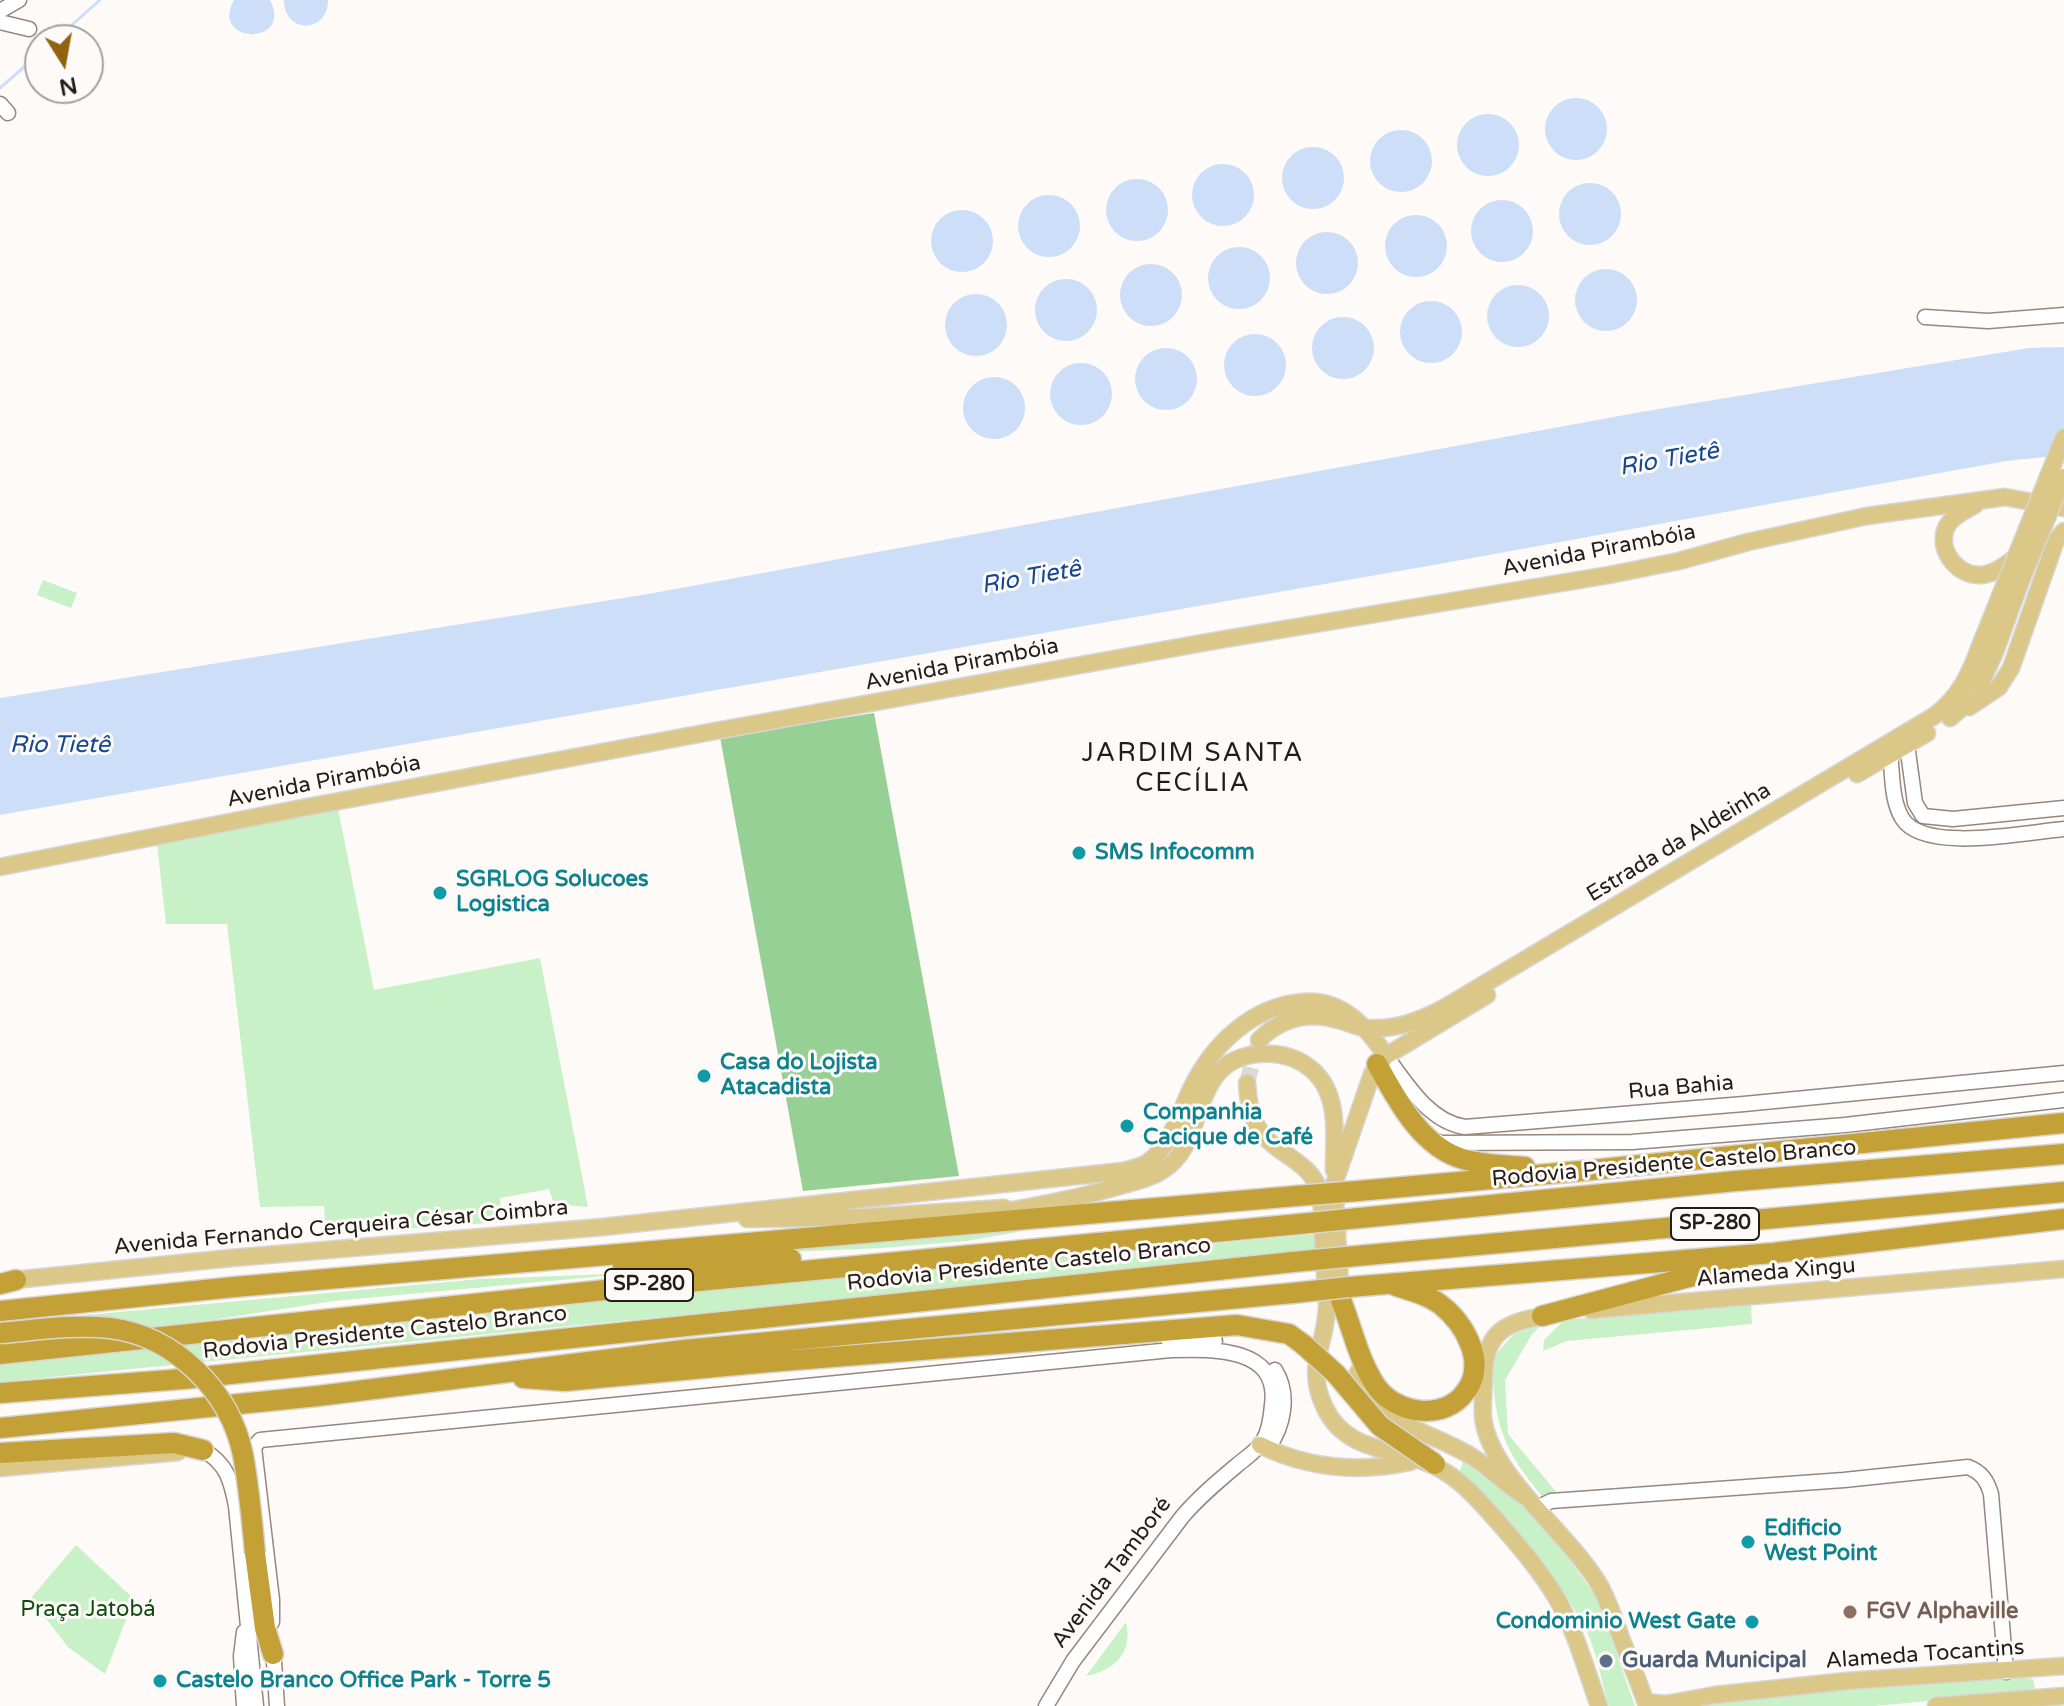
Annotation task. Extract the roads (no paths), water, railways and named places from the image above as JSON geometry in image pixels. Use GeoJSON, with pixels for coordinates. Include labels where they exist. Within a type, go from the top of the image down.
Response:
{"type":"FeatureCollection","features":[{"type":"Feature","properties":{"kind":"highway"},"geometry":{"type":"LineString","coordinates":[[1381,1060],[1414,1122],[1428,1139],[1445,1152],[1479,1163],[1581,1171]]}},
{"type":"Feature","properties":{"kind":"highway","name":"Rodovia Presidente Castelo Branco"},"geometry":{"type":"LineString","coordinates":[[0,1311],[234,1287],[1581,1171],[2064,1123]]}},
{"type":"Feature","properties":{"kind":"highway","name":"Rodovia Presidente Castelo Branco"},"geometry":{"type":"LineString","coordinates":[[0,1354],[624,1288],[1736,1181],[2064,1154]]}},
{"type":"Feature","properties":{"kind":"highway","name":"Rodovia Presidente Castelo Branco"},"geometry":{"type":"LineString","coordinates":[[0,1393],[183,1379],[1293,1262],[2064,1192]]}},
{"type":"Feature","properties":{"kind":"highway"},"geometry":{"type":"LineString","coordinates":[[0,1428],[318,1396],[684,1350],[1382,1284],[1773,1253],[2064,1219]]}},
{"type":"Feature","properties":{"kind":"highway"},"geometry":{"type":"LineString","coordinates":[[1542,1316],[1720,1270],[1773,1253]]}},
{"type":"Feature","properties":{"kind":"highway"},"geometry":{"type":"LineString","coordinates":[[234,1287],[321,1288],[612,1266],[971,1256]]}},
{"type":"Feature","properties":{"kind":"highway"},"geometry":{"type":"LineString","coordinates":[[1341,1300],[1366,1366],[1378,1388],[1406,1409],[1444,1408],[1467,1391],[1472,1377],[1474,1362],[1467,1334],[1441,1305],[1416,1293],[1382,1284]]}},
{"type":"Feature","properties":{"kind":"highway"},"geometry":{"type":"LineString","coordinates":[[504,1374],[565,1381],[1237,1325],[1261,1327],[1289,1334],[1304,1345],[1336,1374],[1380,1426],[1430,1465]]}},
{"type":"Feature","properties":{"kind":"highway"},"geometry":{"type":"LineString","coordinates":[[0,1333],[90,1327],[132,1332],[162,1344],[186,1361],[207,1383],[224,1406],[243,1454],[265,1628],[273,1654]]}},
{"type":"Feature","properties":{"kind":"highway"},"geometry":{"type":"LineString","coordinates":[[0,1405],[51,1397],[84,1385]]}},
{"type":"Feature","properties":{"kind":"highway"},"geometry":{"type":"LineString","coordinates":[[0,1453],[174,1443],[203,1450]]}},
{"type":"Feature","properties":{"kind":"main road"},"geometry":{"type":"LineString","coordinates":[[1988,649],[2015,558],[2064,437]]}},
{"type":"Feature","properties":{"kind":"main road"},"geometry":{"type":"LineString","coordinates":[[1988,649],[2022,578],[2064,477]]}},
{"type":"Feature","properties":{"kind":"main road"},"geometry":{"type":"LineString","coordinates":[[1931,505],[1954,496],[1990,489],[2064,491]]}},
{"type":"Feature","properties":{"kind":"main road"},"geometry":{"type":"LineString","coordinates":[[1931,505],[2020,498],[2064,508]]}},
{"type":"Feature","properties":{"kind":"main road"},"geometry":{"type":"LineString","coordinates":[[1990,499],[1951,520],[1944,538],[1948,558],[1964,572],[1979,575],[1996,571],[2015,558]]}},
{"type":"Feature","properties":{"kind":"main road","name":"Avenida Pirambóia"},"geometry":{"type":"LineString","coordinates":[[0,867],[45,859],[66,864],[125,853],[140,841],[307,807],[1099,662],[1609,575],[1679,561],[1834,522],[1931,505]]}},
{"type":"Feature","properties":{"kind":"main road"},"geometry":{"type":"LineString","coordinates":[[1954,715],[1979,702],[2005,679],[2056,540],[2064,531]]}},
{"type":"Feature","properties":{"kind":"main road","name":"Estrada da Aldeinha"},"geometry":{"type":"LineString","coordinates":[[1259,1040],[1280,1022],[1307,1016],[1334,1018],[1364,1028],[1407,1025],[1481,987],[1890,748],[1954,715],[1975,696],[1988,649]]}},
{"type":"Feature","properties":{"kind":"main road","name":"Estrada da Aldeinha"},"geometry":{"type":"LineString","coordinates":[[1906,740],[1955,700],[1988,649]]}},
{"type":"Feature","properties":{"kind":"main road","name":"Estrada da Aldeinha"},"geometry":{"type":"LineString","coordinates":[[1381,1060],[1890,748]]}},
{"type":"Feature","properties":{"kind":"main road"},"geometry":{"type":"LineString","coordinates":[[686,1217],[1123,1171],[1146,1163],[1168,1139],[1191,1088],[1210,1058],[1230,1036],[1249,1020],[1288,1003],[1310,1001],[1333,1005],[1350,1014],[1364,1028],[1381,1060],[1334,1184]]}},
{"type":"Feature","properties":{"kind":"main road"},"geometry":{"type":"LineString","coordinates":[[1407,1025],[1408,1042]]}},
{"type":"Feature","properties":{"kind":"main road"},"geometry":{"type":"LineString","coordinates":[[877,1232],[1035,1206],[1089,1195],[1151,1177],[1166,1169],[1183,1149],[1211,1082],[1227,1064],[1254,1054],[1283,1056],[1301,1062],[1323,1084],[1335,1112],[1334,1184],[1341,1300],[1350,1348],[1360,1379],[1379,1405],[1402,1423],[1473,1458],[1532,1503],[1568,1541],[1600,1587],[1646,1704]]}},
{"type":"Feature","properties":{"kind":"main road"},"geometry":{"type":"LineString","coordinates":[[1247,1083],[1257,1127],[1275,1146],[1307,1168],[1321,1193],[1328,1306],[1325,1331],[1315,1364],[1317,1385],[1325,1409],[1335,1425],[1356,1440],[1376,1450],[1430,1465],[1481,1503],[1545,1580],[1567,1619],[1599,1706]]}},
{"type":"Feature","properties":{"kind":"main road"},"geometry":{"type":"LineString","coordinates":[[686,1217],[808,1219],[1035,1206]]}},
{"type":"Feature","properties":{"kind":"main road","name":"Avenida Fernando Cerqueira César Coimbra"},"geometry":{"type":"LineString","coordinates":[[5,1282],[231,1258],[603,1227],[686,1217]]}},
{"type":"Feature","properties":{"kind":"main road","name":"Alameda Xingu"},"geometry":{"type":"LineString","coordinates":[[1532,1503],[1494,1448],[1483,1418],[1484,1354],[1496,1333],[1507,1326],[1542,1316],[2064,1269]]}},
{"type":"Feature","properties":{"kind":"main road"},"geometry":{"type":"LineString","coordinates":[[1264,1447],[1303,1462],[1329,1467],[1366,1469],[1430,1465]]}},
{"type":"Feature","properties":{"kind":"main road"},"geometry":{"type":"LineString","coordinates":[[0,1468],[203,1450]]}},
{"type":"Feature","properties":{"kind":"main road","name":"Alameda Tocantins"},"geometry":{"type":"LineString","coordinates":[[1646,1704],[1666,1705],[1715,1695],[1847,1681],[2064,1666]]}},
{"type":"Feature","properties":{"kind":"main road"},"geometry":{"type":"LineString","coordinates":[[1936,1706],[2055,1697],[2042,1669]]}},
{"type":"Feature","properties":{"kind":"street"},"geometry":{"type":"LineString","coordinates":[[0,11],[3,0]]}},
{"type":"Feature","properties":{"kind":"street"},"geometry":{"type":"LineString","coordinates":[[0,11],[19,0]]}},
{"type":"Feature","properties":{"kind":"street"},"geometry":{"type":"LineString","coordinates":[[0,22],[24,28]]}},
{"type":"Feature","properties":{"kind":"street"},"geometry":{"type":"LineString","coordinates":[[1925,317],[1988,321],[2064,315]]}},
{"type":"Feature","properties":{"kind":"street"},"geometry":{"type":"LineString","coordinates":[[1890,748],[1898,808],[1903,820],[1920,833],[1959,838],[2062,829],[2061,808],[1953,819],[1923,816],[1915,803],[1906,740]]}},
{"type":"Feature","properties":{"kind":"street","name":"Rua Bahia"},"geometry":{"type":"LineString","coordinates":[[1381,1060],[1443,1120],[1465,1127],[1730,1106],[2064,1073]]}},
{"type":"Feature","properties":{"kind":"street"},"geometry":{"type":"LineString","coordinates":[[2010,1078],[2009,1093],[2019,1105]]}},
{"type":"Feature","properties":{"kind":"street"},"geometry":{"type":"LineString","coordinates":[[1428,1139],[1442,1143],[1632,1142],[1845,1125],[2064,1100]]}},
{"type":"Feature","properties":{"kind":"street"},"geometry":{"type":"LineString","coordinates":[[1118,1335],[1215,1341],[1249,1349],[1267,1359],[1278,1374],[1283,1402],[1280,1425],[1264,1447]]}},
{"type":"Feature","properties":{"kind":"street"},"geometry":{"type":"LineString","coordinates":[[277,1706],[272,1600],[254,1447],[260,1440],[1111,1355],[1208,1349],[1253,1360],[1269,1377],[1273,1401],[1264,1447]]}},
{"type":"Feature","properties":{"kind":"street","name":"Avenida Tamboré"},"geometry":{"type":"LineString","coordinates":[[1046,1706],[1073,1661],[1194,1502],[1264,1447]]}},
{"type":"Feature","properties":{"kind":"street"},"geometry":{"type":"LineString","coordinates":[[203,1450],[219,1460],[231,1479],[256,1706]]}},
{"type":"Feature","properties":{"kind":"street"},"geometry":{"type":"LineString","coordinates":[[1532,1503],[1844,1480],[1968,1467],[1985,1478],[1991,1494],[2006,1672]]}},
{"type":"Feature","properties":{"kind":"street"},"geometry":{"type":"LineString","coordinates":[[244,1706],[241,1656],[247,1608]]}},
{"type":"Feature","properties":{"kind":"water"},"geometry":{"type":"Polygon","coordinates":[[[234,0],[270,0],[274,15],[271,26],[263,32],[241,32],[232,25],[229,15],[234,0]]]}},
{"type":"Feature","properties":{"kind":"water"},"geometry":{"type":"Polygon","coordinates":[[[284,0],[328,0],[321,19],[306,26],[291,19],[284,0]]]}},
{"type":"Feature","properties":{"kind":"water"},"geometry":{"type":"Polygon","coordinates":[[[1570,98],[1582,98],[1598,107],[1605,117],[1605,141],[1598,151],[1582,160],[1570,160],[1550,146],[1545,135],[1545,123],[1559,103],[1570,98]]]}},
{"type":"Feature","properties":{"kind":"water"},"geometry":{"type":"Polygon","coordinates":[[[1482,114],[1494,114],[1510,123],[1517,133],[1517,157],[1510,167],[1494,176],[1482,176],[1462,162],[1457,151],[1457,139],[1471,119],[1482,114]]]}},
{"type":"Feature","properties":{"kind":"water"},"geometry":{"type":"Polygon","coordinates":[[[1395,130],[1407,130],[1423,139],[1430,149],[1430,173],[1423,183],[1407,192],[1395,192],[1375,178],[1370,167],[1370,155],[1384,135],[1395,130]]]}},
{"type":"Feature","properties":{"kind":"water"},"geometry":{"type":"Polygon","coordinates":[[[1307,147],[1319,147],[1335,156],[1342,166],[1342,190],[1335,200],[1319,209],[1307,209],[1287,195],[1282,184],[1282,172],[1296,152],[1307,147]]]}},
{"type":"Feature","properties":{"kind":"water"},"geometry":{"type":"Polygon","coordinates":[[[1217,164],[1229,164],[1245,173],[1252,183],[1252,207],[1245,217],[1229,226],[1217,226],[1197,212],[1192,201],[1192,189],[1206,169],[1217,164]]]}},
{"type":"Feature","properties":{"kind":"water"},"geometry":{"type":"Polygon","coordinates":[[[1131,179],[1143,179],[1159,188],[1166,198],[1166,222],[1159,232],[1143,241],[1131,241],[1111,227],[1106,216],[1106,204],[1120,184],[1131,179]]]}},
{"type":"Feature","properties":{"kind":"water"},"geometry":{"type":"Polygon","coordinates":[[[1584,183],[1596,183],[1612,192],[1619,202],[1619,226],[1612,236],[1596,245],[1584,245],[1564,231],[1559,220],[1559,208],[1573,188],[1584,183]]]}},
{"type":"Feature","properties":{"kind":"water"},"geometry":{"type":"Polygon","coordinates":[[[1043,195],[1055,195],[1071,204],[1078,214],[1078,238],[1071,248],[1055,257],[1043,257],[1023,243],[1018,232],[1018,220],[1032,200],[1043,195]]]}},
{"type":"Feature","properties":{"kind":"water"},"geometry":{"type":"Polygon","coordinates":[[[1496,200],[1508,200],[1524,209],[1531,219],[1531,243],[1524,253],[1508,262],[1496,262],[1476,248],[1471,237],[1471,225],[1485,205],[1496,200]]]}},
{"type":"Feature","properties":{"kind":"water"},"geometry":{"type":"Polygon","coordinates":[[[956,210],[968,210],[984,219],[991,229],[991,253],[984,263],[968,272],[956,272],[936,258],[931,247],[931,235],[945,215],[956,210]]]}},
{"type":"Feature","properties":{"kind":"water"},"geometry":{"type":"Polygon","coordinates":[[[1410,215],[1422,215],[1438,224],[1445,234],[1445,258],[1438,268],[1422,277],[1410,277],[1390,263],[1385,252],[1385,240],[1399,220],[1410,215]]]}},
{"type":"Feature","properties":{"kind":"water"},"geometry":{"type":"Polygon","coordinates":[[[1321,232],[1333,232],[1349,241],[1356,251],[1356,275],[1349,285],[1333,294],[1321,294],[1301,280],[1296,269],[1296,257],[1310,237],[1321,232]]]}},
{"type":"Feature","properties":{"kind":"water"},"geometry":{"type":"Polygon","coordinates":[[[1233,247],[1245,247],[1261,256],[1268,266],[1268,290],[1261,300],[1245,309],[1233,309],[1213,295],[1208,284],[1208,272],[1222,252],[1233,247]]]}},
{"type":"Feature","properties":{"kind":"water"},"geometry":{"type":"Polygon","coordinates":[[[1145,264],[1157,264],[1173,273],[1180,283],[1180,307],[1173,317],[1157,326],[1145,326],[1125,312],[1120,301],[1120,289],[1134,269],[1145,264]]]}},
{"type":"Feature","properties":{"kind":"water"},"geometry":{"type":"Polygon","coordinates":[[[1600,269],[1612,269],[1628,278],[1635,288],[1635,312],[1628,322],[1612,331],[1600,331],[1580,317],[1575,306],[1575,294],[1589,274],[1600,269]]]}},
{"type":"Feature","properties":{"kind":"water"},"geometry":{"type":"Polygon","coordinates":[[[1060,279],[1072,279],[1088,288],[1095,298],[1095,322],[1088,332],[1072,341],[1060,341],[1040,327],[1035,316],[1035,304],[1049,284],[1060,279]]]}},
{"type":"Feature","properties":{"kind":"water"},"geometry":{"type":"Polygon","coordinates":[[[1512,285],[1524,285],[1540,294],[1547,304],[1547,328],[1540,338],[1524,347],[1512,347],[1492,333],[1487,322],[1487,310],[1501,290],[1512,285]]]}},
{"type":"Feature","properties":{"kind":"water"},"geometry":{"type":"Polygon","coordinates":[[[970,294],[982,294],[998,303],[1005,313],[1005,337],[998,347],[982,356],[970,356],[950,342],[945,331],[945,319],[959,299],[970,294]]]}},
{"type":"Feature","properties":{"kind":"water"},"geometry":{"type":"Polygon","coordinates":[[[1425,301],[1437,301],[1453,310],[1460,320],[1460,344],[1453,354],[1437,363],[1425,363],[1405,349],[1400,338],[1400,326],[1414,306],[1425,301]]]}},
{"type":"Feature","properties":{"kind":"water"},"geometry":{"type":"Polygon","coordinates":[[[1337,317],[1349,317],[1365,326],[1372,336],[1372,360],[1365,370],[1349,379],[1337,379],[1317,365],[1312,354],[1312,342],[1326,322],[1337,317]]]}},
{"type":"Feature","properties":{"kind":"water"},"geometry":{"type":"Polygon","coordinates":[[[1249,334],[1261,334],[1277,343],[1284,353],[1284,377],[1277,387],[1261,396],[1249,396],[1229,382],[1224,371],[1224,359],[1238,339],[1249,334]]]}},
{"type":"Feature","properties":{"kind":"water","name":"Rio Tietê"},"geometry":{"type":"Polygon","coordinates":[[[2064,347],[2064,455],[2006,461],[1428,566],[0,815],[0,698],[648,594],[1641,412],[2029,348],[2064,347]]]}},
{"type":"Feature","properties":{"kind":"water"},"geometry":{"type":"Polygon","coordinates":[[[1160,348],[1172,348],[1188,357],[1195,367],[1195,391],[1188,401],[1172,410],[1160,410],[1140,396],[1135,385],[1135,373],[1149,353],[1160,348]]]}},
{"type":"Feature","properties":{"kind":"water"},"geometry":{"type":"Polygon","coordinates":[[[1075,363],[1087,363],[1103,372],[1110,382],[1110,406],[1103,416],[1087,425],[1075,425],[1055,411],[1050,400],[1050,388],[1064,368],[1075,363]]]}},
{"type":"Feature","properties":{"kind":"water"},"geometry":{"type":"Polygon","coordinates":[[[988,377],[1000,377],[1016,386],[1023,396],[1023,420],[1016,430],[1000,439],[988,439],[968,425],[963,414],[963,402],[977,382],[988,377]]]}},
{"type":"Feature","properties":{"kind":"waterway"},"geometry":{"type":"LineString","coordinates":[[73,24],[100,0]]}},
{"type":"Feature","properties":{"kind":"waterway"},"geometry":{"type":"LineString","coordinates":[[0,88],[24,67]]}},
{"type":"Feature","properties":{"kind":"tunnel"},"geometry":{"type":"LineString","coordinates":[[1247,1083],[1257,1046]]}},
{"type":"Feature","properties":{"kind":"place","name":"SMS Infocomm"},"geometry":{"type":"Point","coordinates":[1079,853]}},
{"type":"Feature","properties":{"kind":"place","name":"SGRLOG Solucoes Logistica"},"geometry":{"type":"Point","coordinates":[440,893]}},
{"type":"Feature","properties":{"kind":"place","name":"Casa do Lojista Atacadista"},"geometry":{"type":"Point","coordinates":[704,1076]}},
{"type":"Feature","properties":{"kind":"place","name":"Companhia Cacique de Café"},"geometry":{"type":"Point","coordinates":[1127,1126]}},
{"type":"Feature","properties":{"kind":"place","name":"Edificio West Point"},"geometry":{"type":"Point","coordinates":[1748,1542]}},
{"type":"Feature","properties":{"kind":"place","name":"FGV Alphaville"},"geometry":{"type":"Point","coordinates":[1850,1612]}},
{"type":"Feature","properties":{"kind":"place","name":"Condominio West Gate"},"geometry":{"type":"Point","coordinates":[1752,1622]}},
{"type":"Feature","properties":{"kind":"place","name":"Guarda Municipal"},"geometry":{"type":"Point","coordinates":[1606,1661]}},
{"type":"Feature","properties":{"kind":"place","name":"Castelo Branco Office Park - Torre 5"},"geometry":{"type":"Point","coordinates":[160,1681]}},
{"type":"Feature","properties":{"kind":"district","name":"JARDIM SANTA CECÍLIA"},"geometry":{"type":"Point","coordinates":[1193,769]}},
{"type":"Feature","properties":{"kind":"park label","name":"Praça Jatobá"},"geometry":{"type":"Point","coordinates":[88,1610]}}]}
